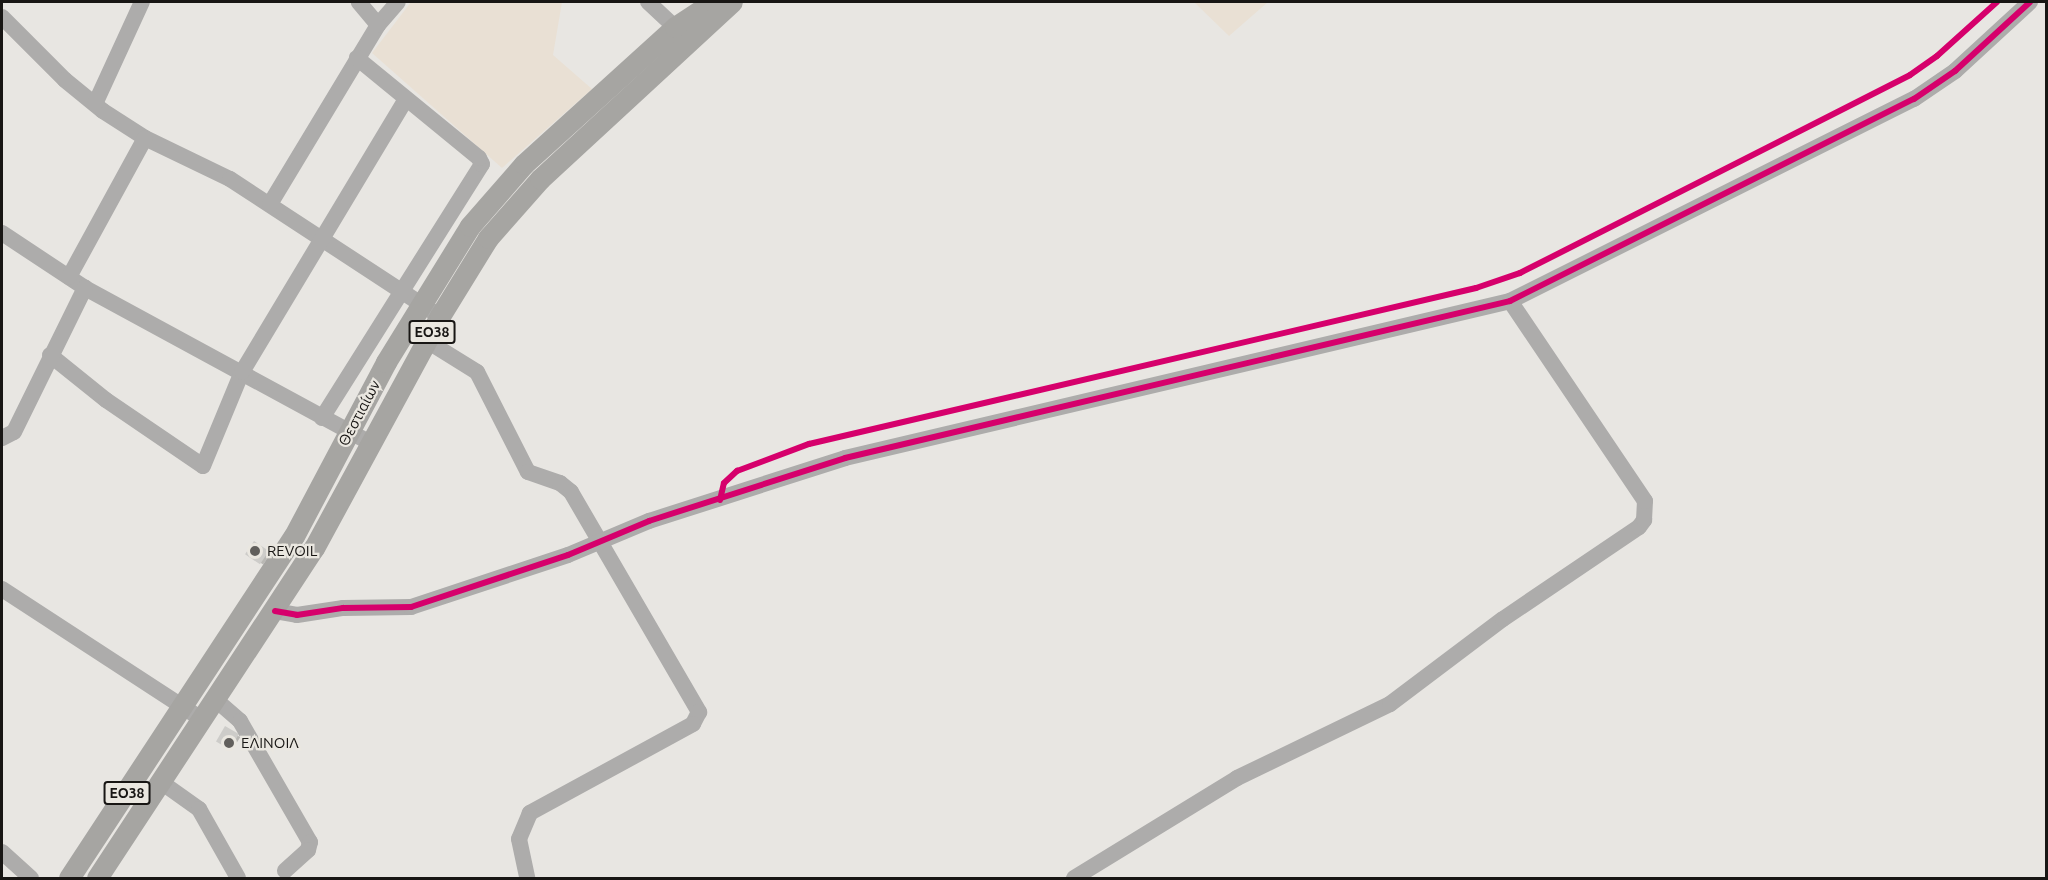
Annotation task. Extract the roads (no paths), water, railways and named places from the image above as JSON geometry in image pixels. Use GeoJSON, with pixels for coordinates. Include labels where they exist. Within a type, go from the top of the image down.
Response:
{"type":"FeatureCollection","features":[{"type":"Feature","properties":{"kind":"main road","name":"Θεστιαίων"},"geometry":{"type":"LineString","coordinates":[[69,879],[294,536],[347,434],[446,261],[497,192],[675,27],[713,2]]}},
{"type":"Feature","properties":{"kind":"main road","name":"Θεστιαίων"},"geometry":{"type":"LineString","coordinates":[[97,879],[275,611],[314,548],[465,273],[513,207],[732,2]]}},
{"type":"Feature","properties":{"kind":"main road"},"geometry":{"type":"LineString","coordinates":[[294,536],[314,548]]}},
{"type":"Feature","properties":{"kind":"street"},"geometry":{"type":"LineString","coordinates":[[95,104],[142,2]]}},
{"type":"Feature","properties":{"kind":"street"},"geometry":{"type":"LineString","coordinates":[[359,2],[378,25]]}},
{"type":"Feature","properties":{"kind":"street"},"geometry":{"type":"LineString","coordinates":[[270,204],[357,58],[378,25],[398,2]]}},
{"type":"Feature","properties":{"kind":"street"},"geometry":{"type":"LineString","coordinates":[[648,2],[675,27]]}},
{"type":"Feature","properties":{"kind":"street"},"geometry":{"type":"LineString","coordinates":[[275,611],[297,615],[348,607],[401,609],[598,542],[649,521],[845,458],[1510,301],[1914,99],[1955,71],[2030,2]]}},
{"type":"Feature","properties":{"kind":"street"},"geometry":{"type":"LineString","coordinates":[[2,17],[95,104],[145,138],[230,179],[440,316]]}},
{"type":"Feature","properties":{"kind":"street"},"geometry":{"type":"LineString","coordinates":[[322,418],[482,164],[357,58]]}},
{"type":"Feature","properties":{"kind":"street"},"geometry":{"type":"LineString","coordinates":[[50,355],[106,400],[203,466],[242,372],[406,99]]}},
{"type":"Feature","properties":{"kind":"street"},"geometry":{"type":"LineString","coordinates":[[69,278],[145,138]]}},
{"type":"Feature","properties":{"kind":"street"},"geometry":{"type":"LineString","coordinates":[[2,233],[85,288],[242,372],[347,434],[372,444]]}},
{"type":"Feature","properties":{"kind":"street"},"geometry":{"type":"LineString","coordinates":[[2,438],[11,436],[85,288]]}},
{"type":"Feature","properties":{"kind":"street"},"geometry":{"type":"LineString","coordinates":[[1074,879],[1238,778],[1390,704],[1503,619],[1639,527],[1644,520],[1645,501],[1510,301]]}},
{"type":"Feature","properties":{"kind":"street"},"geometry":{"type":"LineString","coordinates":[[427,341],[477,372],[525,468],[532,475],[567,488],[598,542],[630,589],[699,715],[686,728],[530,813],[519,839],[527,879]]}},
{"type":"Feature","properties":{"kind":"street"},"geometry":{"type":"LineString","coordinates":[[2,589],[203,720]]}},
{"type":"Feature","properties":{"kind":"street"},"geometry":{"type":"LineString","coordinates":[[216,700],[240,721],[310,842],[308,850],[285,871]]}},
{"type":"Feature","properties":{"kind":"street"},"geometry":{"type":"LineString","coordinates":[[161,782],[199,809],[238,879]]}},
{"type":"Feature","properties":{"kind":"street"},"geometry":{"type":"LineString","coordinates":[[2,852],[31,879]]}},
{"type":"Feature","properties":{"kind":"place","name":"REVOIL"},"geometry":{"type":"Point","coordinates":[255,551]}},
{"type":"Feature","properties":{"kind":"place","name":"ΕΛΙΝΟΙΛ"},"geometry":{"type":"Point","coordinates":[229,743]}}]}
